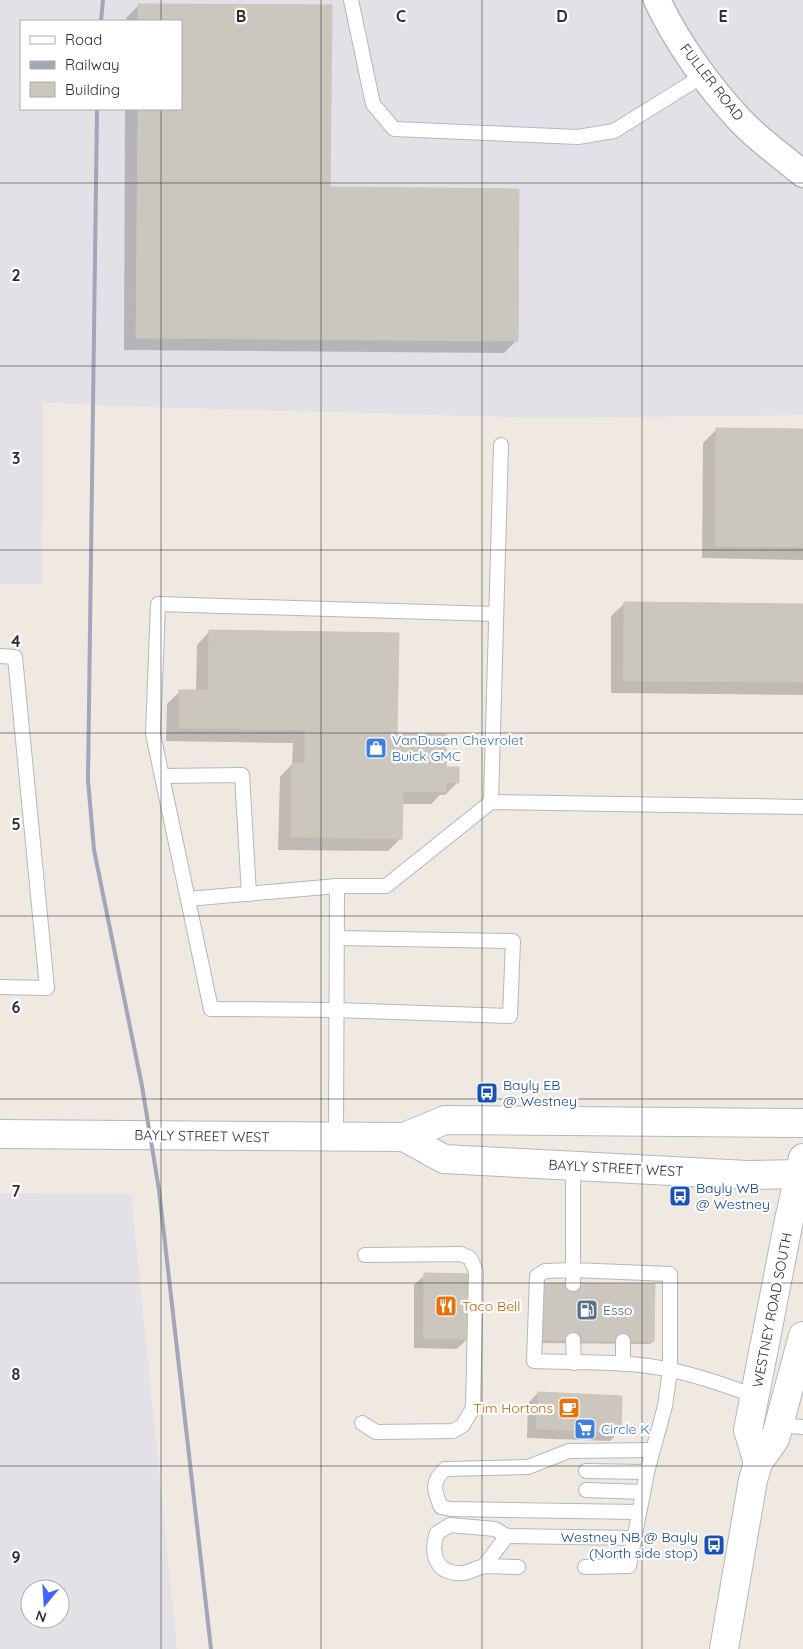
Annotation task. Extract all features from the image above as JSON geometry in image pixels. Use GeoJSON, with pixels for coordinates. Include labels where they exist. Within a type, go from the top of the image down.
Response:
{"type":"FeatureCollection","features":[{"type":"Feature","properties":{"kind":"main road","name":"BAYLY STREET WEST"},"geometry":{"type":"LineString","coordinates":[[0,1134],[404,1137],[446,1120],[803,1123]]}},
{"type":"Feature","properties":{"kind":"main road","name":"BAYLY STREET WEST"},"geometry":{"type":"LineString","coordinates":[[404,1137],[444,1159],[748,1174],[801,1168]]}},
{"type":"Feature","properties":{"kind":"main road","name":"WESTNEY ROAD SOUTH"},"geometry":{"type":"LineString","coordinates":[[758,1463],[748,1430],[801,1168]]}},
{"type":"Feature","properties":{"kind":"main road","name":"WESTNEY ROAD SOUTH"},"geometry":{"type":"LineString","coordinates":[[724,1649],[758,1463],[775,1439],[791,1426],[802,1346]]}},
{"type":"Feature","properties":{"kind":"street","name":"FULLER ROAD"},"geometry":{"type":"LineString","coordinates":[[657,0],[668,23],[704,75],[740,120],[803,174]]}},
{"type":"Feature","properties":{"kind":"lane"},"geometry":{"type":"LineString","coordinates":[[350,0],[373,104],[394,129],[587,136],[614,131],[704,75]]}},
{"type":"Feature","properties":{"kind":"lane"},"geometry":{"type":"LineString","coordinates":[[491,802],[500,445]]}},
{"type":"Feature","properties":{"kind":"lane"},"geometry":{"type":"LineString","coordinates":[[337,938],[513,941],[510,1016],[336,1010],[211,1009],[153,734],[158,604],[496,614]]}},
{"type":"Feature","properties":{"kind":"lane"},"geometry":{"type":"LineString","coordinates":[[0,656],[15,657],[47,988],[0,987]]}},
{"type":"Feature","properties":{"kind":"lane"},"geometry":{"type":"LineString","coordinates":[[162,776],[242,775],[249,894]]}},
{"type":"Feature","properties":{"kind":"lane"},"geometry":{"type":"LineString","coordinates":[[188,899],[337,886],[386,886],[491,802],[803,807]]}},
{"type":"Feature","properties":{"kind":"lane"},"geometry":{"type":"LineString","coordinates":[[336,1137],[337,886]]}},
{"type":"Feature","properties":{"kind":"lane"},"geometry":{"type":"LineString","coordinates":[[573,1166],[573,1276]]}},
{"type":"Feature","properties":{"kind":"lane"},"geometry":{"type":"LineString","coordinates":[[362,1423],[376,1432],[453,1431],[463,1425],[473,1408],[476,1281],[476,1271],[470,1258],[460,1254],[365,1255]]}},
{"type":"Feature","properties":{"kind":"lane"},"geometry":{"type":"LineString","coordinates":[[585,1567],[629,1566],[647,1472],[665,1406],[670,1370],[670,1274],[624,1278],[573,1276],[544,1272],[536,1276],[534,1361],[623,1364],[670,1370],[725,1385],[755,1396]]}},
{"type":"Feature","properties":{"kind":"lane"},"geometry":{"type":"LineString","coordinates":[[573,1340],[574,1363]]}},
{"type":"Feature","properties":{"kind":"lane"},"geometry":{"type":"LineString","coordinates":[[623,1342],[623,1364]]}},
{"type":"Feature","properties":{"kind":"lane"},"geometry":{"type":"LineString","coordinates":[[638,1512],[451,1510],[441,1507],[435,1493],[437,1477],[445,1469],[528,1467],[569,1451],[652,1450]]}},
{"type":"Feature","properties":{"kind":"lane"},"geometry":{"type":"LineString","coordinates":[[586,1471],[647,1472]]}},
{"type":"Feature","properties":{"kind":"lane"},"geometry":{"type":"LineString","coordinates":[[586,1490],[643,1492]]}},
{"type":"Feature","properties":{"kind":"lane"},"geometry":{"type":"LineString","coordinates":[[518,1567],[484,1566],[463,1573],[445,1570],[435,1559],[433,1545],[438,1533],[450,1525],[495,1529],[507,1536],[634,1538]]}},
{"type":"Feature","properties":{"kind":"lane"},"geometry":{"type":"LineString","coordinates":[[484,1566],[507,1536]]}},
{"type":"Feature","properties":{"kind":"shaded area"},"geometry":{"type":"Polygon","coordinates":[[[0,0],[803,0],[803,415],[542,418],[107,406],[43,402],[42,584],[0,584],[0,0]]]}},
{"type":"Feature","properties":{"kind":"shaded area"},"geometry":{"type":"Polygon","coordinates":[[[0,1193],[131,1194],[177,1649],[0,1649],[0,1193]]]}},
{"type":"Feature","properties":{"kind":"building"},"geometry":{"type":"Polygon","coordinates":[[[138,4],[332,5],[330,187],[519,189],[518,341],[136,338],[138,110],[182,110],[182,20],[138,20],[138,4]]]}},
{"type":"Feature","properties":{"kind":"building"},"geometry":{"type":"Polygon","coordinates":[[[716,428],[803,429],[803,547],[715,546],[716,428]]]}},
{"type":"Feature","properties":{"kind":"building"},"geometry":{"type":"Polygon","coordinates":[[[624,602],[803,604],[803,682],[623,681],[624,602]]]}},
{"type":"Feature","properties":{"kind":"building","name":"VanDusen Chevrolet Buick GMC"},"geometry":{"type":"Polygon","coordinates":[[[209,630],[399,633],[397,733],[446,734],[446,767],[459,767],[459,783],[446,782],[446,792],[403,791],[402,839],[291,837],[292,763],[305,763],[305,730],[179,728],[179,690],[208,690],[209,630]]]}},
{"type":"Feature","properties":{"kind":"building","name":"Taco Bell"},"geometry":{"type":"Polygon","coordinates":[[[424,1273],[469,1274],[468,1339],[423,1338],[424,1273]]]}},
{"type":"Feature","properties":{"kind":"building"},"geometry":{"type":"Polygon","coordinates":[[[539,1283],[655,1284],[654,1342],[539,1340],[539,1283]]]}},
{"type":"Feature","properties":{"kind":"building"},"geometry":{"type":"Polygon","coordinates":[[[538,1392],[622,1396],[621,1432],[536,1429],[538,1392]]]}},
{"type":"Feature","properties":{"kind":"railway"},"geometry":{"type":"LineString","coordinates":[[101,20],[103,0]]}},
{"type":"Feature","properties":{"kind":"railway"},"geometry":{"type":"LineString","coordinates":[[97,110],[88,780],[94,850],[142,1086],[159,1190],[211,1649]]}},
{"type":"Feature","properties":{"kind":"place","name":"VanDusen Chevrolet Buick GMC"},"geometry":{"type":"Point","coordinates":[376,748]}},
{"type":"Feature","properties":{"kind":"place","name":"Bayly EB @ Westney"},"geometry":{"type":"Point","coordinates":[487,1093]}},
{"type":"Feature","properties":{"kind":"place","name":"Bayly WB @ Westney"},"geometry":{"type":"Point","coordinates":[680,1196]}},
{"type":"Feature","properties":{"kind":"place","name":"Taco Bell"},"geometry":{"type":"Point","coordinates":[446,1306]}},
{"type":"Feature","properties":{"kind":"place","name":"Esso"},"geometry":{"type":"Point","coordinates":[587,1310]}},
{"type":"Feature","properties":{"kind":"place","name":"Tim Hortons"},"geometry":{"type":"Point","coordinates":[569,1408]}},
{"type":"Feature","properties":{"kind":"place","name":"Circle K"},"geometry":{"type":"Point","coordinates":[585,1429]}},
{"type":"Feature","properties":{"kind":"place","name":"Westney NB @ Bayly (North side stop)"},"geometry":{"type":"Point","coordinates":[714,1545]}}]}
